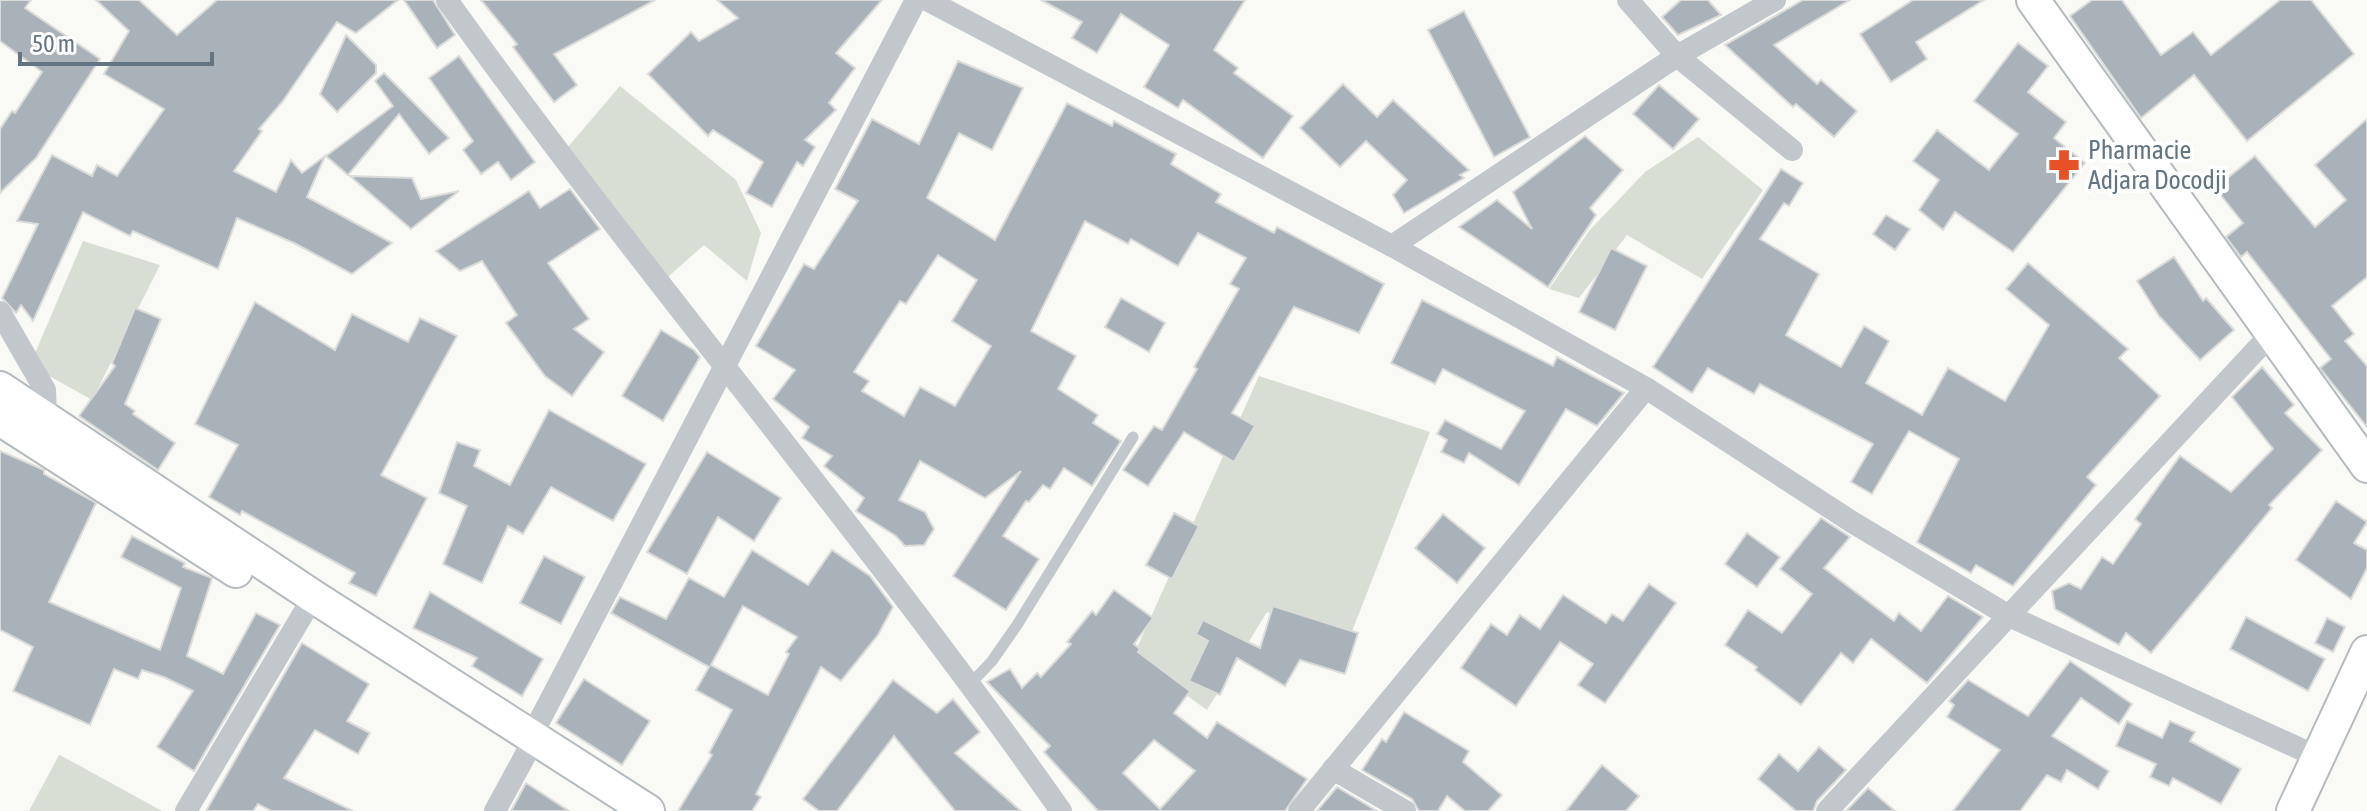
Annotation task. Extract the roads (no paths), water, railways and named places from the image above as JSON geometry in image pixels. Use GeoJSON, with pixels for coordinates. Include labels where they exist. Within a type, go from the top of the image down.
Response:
{"type":"FeatureCollection","features":[{"type":"Feature","properties":{"kind":"street"},"geometry":{"type":"LineString","coordinates":[[447,0],[521,103],[971,683],[1061,811]]}},
{"type":"Feature","properties":{"kind":"street"},"geometry":{"type":"LineString","coordinates":[[495,811],[916,0]]}},
{"type":"Feature","properties":{"kind":"street"},"geometry":{"type":"LineString","coordinates":[[927,0],[1392,246],[1646,388],[1852,522],[2009,616],[2318,757]]}},
{"type":"Feature","properties":{"kind":"street"},"geometry":{"type":"LineString","coordinates":[[1628,0],[1677,56],[1792,150]]}},
{"type":"Feature","properties":{"kind":"street"},"geometry":{"type":"LineString","coordinates":[[1392,246],[1677,56],[1775,0]]}},
{"type":"Feature","properties":{"kind":"street"},"geometry":{"type":"LineString","coordinates":[[2033,0],[2367,466]]}},
{"type":"Feature","properties":{"kind":"street"},"geometry":{"type":"LineString","coordinates":[[0,312],[45,390],[46,418]]}},
{"type":"Feature","properties":{"kind":"street"},"geometry":{"type":"LineString","coordinates":[[1827,811],[2272,333]]}},
{"type":"Feature","properties":{"kind":"street"},"geometry":{"type":"LineString","coordinates":[[0,388],[529,744],[611,811]]}},
{"type":"Feature","properties":{"kind":"street"},"geometry":{"type":"LineString","coordinates":[[1299,811],[1646,388]]}},
{"type":"Feature","properties":{"kind":"street"},"geometry":{"type":"LineString","coordinates":[[0,419],[303,614],[648,811]]}},
{"type":"Feature","properties":{"kind":"street"},"geometry":{"type":"LineString","coordinates":[[186,811],[303,614]]}},
{"type":"Feature","properties":{"kind":"street"},"geometry":{"type":"LineString","coordinates":[[2293,811],[2367,652]]}},
{"type":"Feature","properties":{"kind":"street"},"geometry":{"type":"LineString","coordinates":[[1333,769],[1405,811]]}},
{"type":"Feature","properties":{"kind":"lane"},"geometry":{"type":"LineString","coordinates":[[971,683],[992,661],[1017,625],[1133,437]]}},
{"type":"Feature","properties":{"kind":"place","name":"Pharmacie Adjara Docodji"},"geometry":{"type":"Point","coordinates":[2064,165]}}]}
